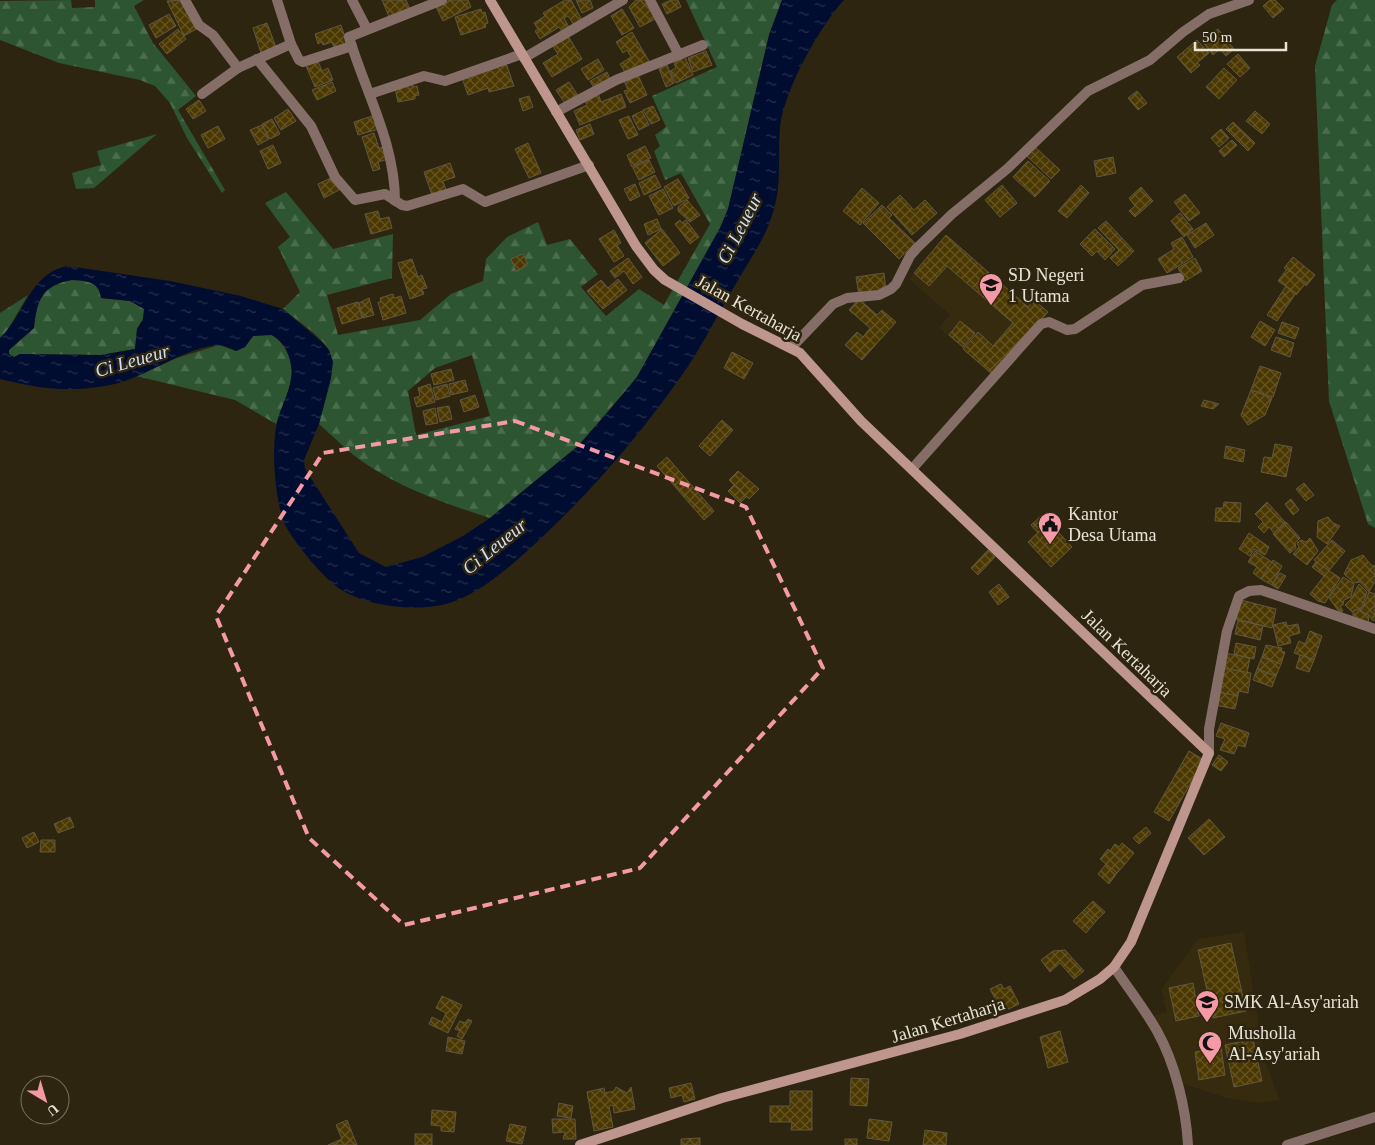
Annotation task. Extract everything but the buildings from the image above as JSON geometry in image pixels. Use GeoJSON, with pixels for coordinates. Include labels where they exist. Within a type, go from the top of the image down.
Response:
{"type":"FeatureCollection","features":[{"type":"Feature","properties":{"kind":"street"},"geometry":{"type":"LineString","coordinates":[[184,0],[198,24],[214,35],[238,68]]}},
{"type":"Feature","properties":{"kind":"street"},"geometry":{"type":"LineString","coordinates":[[277,0],[291,44],[298,59],[302,62],[352,46]]}},
{"type":"Feature","properties":{"kind":"street"},"geometry":{"type":"LineString","coordinates":[[352,0],[367,29]]}},
{"type":"Feature","properties":{"kind":"street"},"geometry":{"type":"LineString","coordinates":[[395,201],[394,171],[350,35],[442,0]]}},
{"type":"Feature","properties":{"kind":"street","name":"Jalan Kertaharja"},"geometry":{"type":"LineString","coordinates":[[490,0],[640,252],[654,270],[665,280],[742,324],[800,354],[861,421],[1209,753],[1131,942],[1114,966],[1100,979],[1065,1000],[996,1023],[847,1066],[722,1098],[580,1145]]}},
{"type":"Feature","properties":{"kind":"street"},"geometry":{"type":"LineString","coordinates":[[370,94],[424,76],[445,81],[523,56],[623,0]]}},
{"type":"Feature","properties":{"kind":"street"},"geometry":{"type":"LineString","coordinates":[[650,0],[679,54]]}},
{"type":"Feature","properties":{"kind":"street"},"geometry":{"type":"LineString","coordinates":[[791,348],[833,304],[847,298],[878,295],[891,289],[896,284],[910,256],[952,214],[1007,169],[1088,91],[1150,60],[1183,32],[1209,14],[1249,0]]}},
{"type":"Feature","properties":{"kind":"street"},"geometry":{"type":"LineString","coordinates":[[202,94],[238,68],[291,44]]}},
{"type":"Feature","properties":{"kind":"street"},"geometry":{"type":"LineString","coordinates":[[556,112],[600,88],[703,45]]}},
{"type":"Feature","properties":{"kind":"street"},"geometry":{"type":"LineString","coordinates":[[257,59],[311,126],[335,177],[352,197],[357,200],[385,194],[404,206],[410,206],[463,189],[485,202],[589,164]]}},
{"type":"Feature","properties":{"kind":"street"},"geometry":{"type":"LineString","coordinates":[[912,469],[1041,324],[1049,322],[1067,330],[1075,329],[1142,285],[1179,278]]}},
{"type":"Feature","properties":{"kind":"street"},"geometry":{"type":"LineString","coordinates":[[1209,753],[1210,729],[1227,630],[1240,596],[1249,591],[1261,590],[1375,629]]}},
{"type":"Feature","properties":{"kind":"street"},"geometry":{"type":"LineString","coordinates":[[1114,966],[1157,1031],[1166,1051],[1184,1110],[1188,1145]]}},
{"type":"Feature","properties":{"kind":"street"},"geometry":{"type":"LineString","coordinates":[[1287,1145],[1375,1117]]}},
{"type":"Feature","properties":{"kind":"highlighted area"},"geometry":{"type":"Polygon","coordinates":[[[515,421],[746,507],[823,668],[640,868],[404,925],[309,838],[216,616],[323,453],[515,421]]]}},
{"type":"Feature","properties":{"kind":"shaded area","name":"SD Negeri 1 Utama"},"geometry":{"type":"Polygon","coordinates":[[[946,235],[1018,298],[1024,291],[1048,312],[993,375],[939,328],[950,315],[909,279],[946,235]]]}},
{"type":"Feature","properties":{"kind":"shaded area","name":"SMK Al-Asy'ariah"},"geometry":{"type":"Polygon","coordinates":[[[1244,932],[1264,1059],[1280,1100],[1258,1103],[1226,1098],[1179,1082],[1153,1016],[1167,1012],[1161,990],[1198,939],[1244,932]]]}},
{"type":"Feature","properties":{"kind":"green space"},"geometry":{"type":"Polygon","coordinates":[[[71,0],[72,8],[95,7],[95,0],[144,0],[134,6],[153,43],[196,96],[178,110],[225,190],[222,193],[187,138],[170,103],[155,86],[140,80],[59,63],[0,40],[0,1],[71,0]]]}},
{"type":"Feature","properties":{"kind":"green space"},"geometry":{"type":"Polygon","coordinates":[[[686,0],[782,0],[769,35],[728,209],[720,228],[637,377],[578,446],[490,518],[442,502],[411,489],[381,473],[360,460],[319,424],[331,377],[331,359],[329,351],[321,340],[283,309],[300,292],[278,247],[290,237],[265,203],[286,192],[333,249],[393,234],[392,278],[327,295],[338,335],[420,320],[451,294],[483,281],[486,259],[507,237],[538,222],[547,245],[570,239],[598,274],[581,287],[606,316],[639,289],[664,305],[710,224],[681,173],[665,180],[654,151],[660,146],[655,135],[666,127],[652,96],[717,67],[686,0]],[[472,355],[435,368],[408,391],[416,435],[490,416],[472,355]]]}},
{"type":"Feature","properties":{"kind":"green space"},"geometry":{"type":"Polygon","coordinates":[[[1337,0],[1375,0],[1375,528],[1368,524],[1329,401],[1315,66],[1332,5],[1337,0]]]}},
{"type":"Feature","properties":{"kind":"green space"},"geometry":{"type":"Polygon","coordinates":[[[157,134],[94,188],[76,189],[72,173],[101,165],[97,151],[157,134]]]}},
{"type":"Feature","properties":{"kind":"green space"},"geometry":{"type":"Polygon","coordinates":[[[72,280],[95,285],[100,292],[101,298],[130,301],[145,309],[143,319],[137,329],[135,349],[101,355],[20,354],[14,357],[9,354],[9,350],[34,328],[37,309],[43,295],[54,286],[72,280]]]}},
{"type":"Feature","properties":{"kind":"green space"},"geometry":{"type":"Polygon","coordinates":[[[28,295],[7,331],[0,338],[0,313],[28,295]]]}},
{"type":"Feature","properties":{"kind":"green space"},"geometry":{"type":"Polygon","coordinates":[[[265,333],[278,339],[283,345],[290,358],[292,373],[290,386],[276,424],[235,400],[136,376],[177,358],[219,345],[236,351],[245,347],[253,336],[265,333]]]}},
{"type":"Feature","properties":{"kind":"water","name":"Ci Leueur"},"geometry":{"type":"Polygon","coordinates":[[[782,0],[844,0],[824,26],[804,60],[788,96],[780,127],[779,178],[776,202],[767,229],[759,245],[687,368],[613,464],[576,504],[519,559],[480,589],[458,600],[430,607],[413,608],[396,607],[364,600],[349,594],[331,582],[292,536],[286,527],[280,510],[276,485],[274,445],[277,423],[290,385],[292,373],[290,360],[285,348],[272,335],[253,336],[245,347],[236,351],[218,345],[190,352],[137,376],[110,385],[81,389],[55,389],[0,379],[0,338],[36,286],[55,270],[68,266],[170,281],[241,296],[283,309],[323,343],[329,350],[333,362],[331,378],[319,424],[304,460],[305,469],[359,553],[386,567],[422,557],[463,536],[490,518],[578,446],[637,377],[720,228],[728,209],[769,35],[782,0]],[[72,280],[54,286],[43,295],[37,309],[34,328],[9,350],[9,354],[14,357],[20,354],[101,355],[135,349],[137,329],[143,319],[144,309],[130,301],[101,298],[100,292],[95,285],[72,280]]]}},
{"type":"Feature","properties":{"kind":"place","name":"SD Negeri 1 Utama"},"geometry":{"type":"Point","coordinates":[991,306]}},
{"type":"Feature","properties":{"kind":"place","name":"Kantor Desa Utama"},"geometry":{"type":"Point","coordinates":[1050,545]}},
{"type":"Feature","properties":{"kind":"place","name":"SMK Al-Asy'ariah"},"geometry":{"type":"Point","coordinates":[1207,1023]}},
{"type":"Feature","properties":{"kind":"place","name":"Musholla Al-Asy'ariah"},"geometry":{"type":"Point","coordinates":[1210,1064]}}]}
